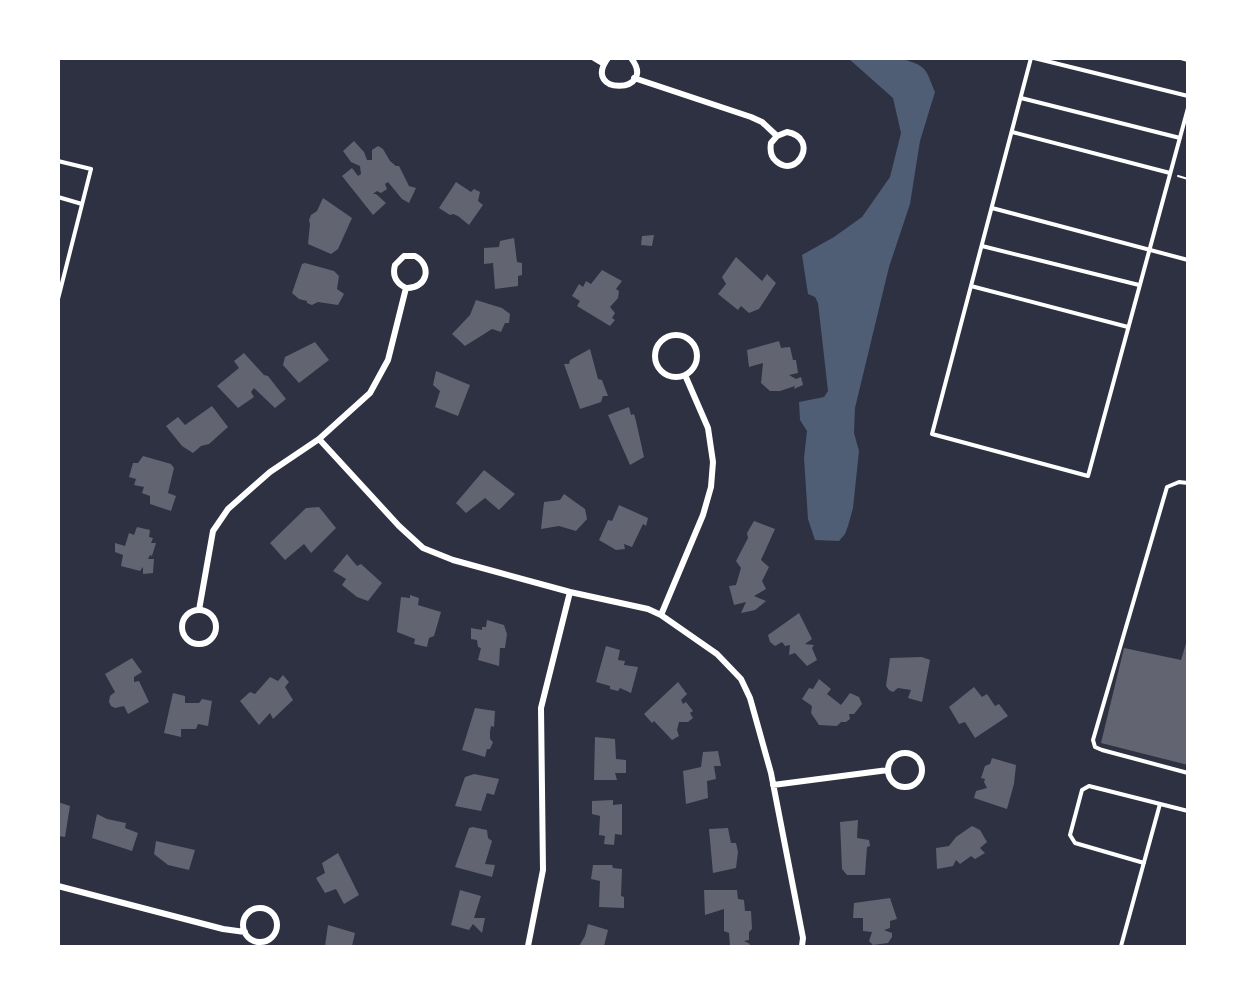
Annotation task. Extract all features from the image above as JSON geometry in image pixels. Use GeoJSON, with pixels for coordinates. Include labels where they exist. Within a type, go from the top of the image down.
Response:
{"type":"FeatureCollection","features":[{"type":"Feature","properties":{"kind":"street"},"geometry":{"type":"LineString","coordinates":[[594,58],[606,61],[602,69],[605,79],[612,86],[622,87],[634,78],[636,67],[631,58]]}},
{"type":"Feature","properties":{"kind":"street"},"geometry":{"type":"LineString","coordinates":[[634,78],[751,117],[762,122],[777,136]]}},
{"type":"Feature","properties":{"kind":"street"},"geometry":{"type":"LineString","coordinates":[[787,132],[798,136],[804,151],[796,163],[783,165],[772,156],[771,143],[777,136],[787,132]]}},
{"type":"Feature","properties":{"kind":"street"},"geometry":{"type":"LineString","coordinates":[[404,256],[415,256],[426,265],[427,274],[419,286],[406,288],[399,285],[395,279],[394,265],[404,256]]}},
{"type":"Feature","properties":{"kind":"street"},"geometry":{"type":"LineString","coordinates":[[199,610],[213,531],[228,509],[270,472],[320,439],[370,393],[388,360],[406,288]]}},
{"type":"Feature","properties":{"kind":"street"},"geometry":{"type":"LineString","coordinates":[[680,335],[693,343],[697,353],[696,363],[685,375],[669,376],[658,367],[655,358],[656,348],[668,336],[680,335]]}},
{"type":"Feature","properties":{"kind":"street"},"geometry":{"type":"LineString","coordinates":[[661,615],[703,515],[711,488],[713,462],[708,428],[685,375]]}},
{"type":"Feature","properties":{"kind":"street"},"geometry":{"type":"LineString","coordinates":[[320,439],[399,526],[423,548],[453,560],[570,592],[639,607],[661,615],[708,647],[741,679],[750,698],[773,785],[803,938],[802,946]]}},
{"type":"Feature","properties":{"kind":"street"},"geometry":{"type":"LineString","coordinates":[[528,946],[543,870],[541,708],[570,592]]}},
{"type":"Feature","properties":{"kind":"street"},"geometry":{"type":"LineString","coordinates":[[199,610],[213,617],[215,628],[211,638],[198,644],[186,637],[182,627],[189,613],[199,610]]}},
{"type":"Feature","properties":{"kind":"street"},"geometry":{"type":"LineString","coordinates":[[904,753],[915,757],[920,764],[921,772],[919,779],[905,787],[894,783],[888,770],[895,756],[904,753]]}},
{"type":"Feature","properties":{"kind":"street"},"geometry":{"type":"LineString","coordinates":[[773,785],[888,770]]}},
{"type":"Feature","properties":{"kind":"street"},"geometry":{"type":"LineString","coordinates":[[58,886],[223,929],[245,932],[249,938],[256,941],[269,939],[274,934],[277,927],[276,918],[266,909],[254,909],[245,918],[245,932]]}},
{"type":"Feature","properties":{"kind":"lane"},"geometry":{"type":"LineString","coordinates":[[1188,96],[1033,58],[932,434],[1088,476],[1188,108]]}},
{"type":"Feature","properties":{"kind":"lane"},"geometry":{"type":"LineString","coordinates":[[1182,58],[1188,60]]}},
{"type":"Feature","properties":{"kind":"lane"},"geometry":{"type":"LineString","coordinates":[[1021,98],[1179,138]]}},
{"type":"Feature","properties":{"kind":"lane"},"geometry":{"type":"LineString","coordinates":[[1012,132],[1170,173]]}},
{"type":"Feature","properties":{"kind":"lane"},"geometry":{"type":"LineString","coordinates":[[58,161],[91,169],[58,299]]}},
{"type":"Feature","properties":{"kind":"lane"},"geometry":{"type":"LineString","coordinates":[[58,197],[82,204]]}},
{"type":"Feature","properties":{"kind":"lane"},"geometry":{"type":"LineString","coordinates":[[992,208],[1188,260]]}},
{"type":"Feature","properties":{"kind":"lane"},"geometry":{"type":"LineString","coordinates":[[982,246],[1139,285]]}},
{"type":"Feature","properties":{"kind":"lane"},"geometry":{"type":"LineString","coordinates":[[971,286],[1128,327]]}},
{"type":"Feature","properties":{"kind":"lane"},"geometry":{"type":"LineString","coordinates":[[1188,483],[1179,482],[1167,487],[1093,740],[1095,747],[1102,750],[1188,773]]}},
{"type":"Feature","properties":{"kind":"lane"},"geometry":{"type":"LineString","coordinates":[[1144,863],[1075,843],[1070,835],[1082,790],[1089,786],[1188,811]]}},
{"type":"Feature","properties":{"kind":"lane"},"geometry":{"type":"LineString","coordinates":[[1121,946],[1160,804]]}},
{"type":"Feature","properties":{"kind":"path"},"geometry":{"type":"LineString","coordinates":[[1178,176],[1188,179]]}},
{"type":"Feature","properties":{"kind":"water"},"geometry":{"type":"Polygon","coordinates":[[[889,58],[910,61],[925,70],[935,92],[920,141],[910,204],[889,267],[855,408],[854,433],[859,451],[853,508],[845,534],[839,541],[815,540],[808,519],[804,458],[807,431],[800,420],[799,402],[824,397],[828,391],[818,303],[815,297],[808,294],[802,255],[834,237],[862,217],[890,177],[901,133],[893,98],[849,59],[889,58]]]}},
{"type":"Feature","properties":{"kind":"building"},"geometry":{"type":"Polygon","coordinates":[[[354,141],[364,152],[367,160],[372,160],[372,150],[378,146],[383,149],[390,161],[399,166],[409,186],[416,188],[409,203],[402,199],[388,182],[385,184],[387,189],[373,194],[386,203],[373,215],[342,176],[352,168],[358,176],[361,174],[360,166],[351,162],[343,151],[354,141]]]}},
{"type":"Feature","properties":{"kind":"building"},"geometry":{"type":"Polygon","coordinates":[[[456,182],[471,192],[474,189],[480,192],[478,201],[483,205],[469,225],[458,216],[450,215],[439,208],[456,182]]]}},
{"type":"Feature","properties":{"kind":"building"},"geometry":{"type":"Polygon","coordinates":[[[323,198],[352,218],[338,249],[331,254],[308,244],[309,220],[311,215],[317,211],[323,198]]]}},
{"type":"Feature","properties":{"kind":"building"},"geometry":{"type":"Polygon","coordinates":[[[654,235],[652,246],[641,245],[642,236],[654,235]]]}},
{"type":"Feature","properties":{"kind":"building"},"geometry":{"type":"Polygon","coordinates":[[[514,238],[517,262],[522,263],[522,275],[518,276],[518,286],[495,289],[493,263],[484,264],[484,248],[499,247],[500,241],[514,238]]]}},
{"type":"Feature","properties":{"kind":"building"},"geometry":{"type":"Polygon","coordinates":[[[736,257],[762,281],[767,274],[776,283],[759,309],[749,313],[741,306],[738,310],[718,294],[726,284],[722,277],[736,257]]]}},
{"type":"Feature","properties":{"kind":"building"},"geometry":{"type":"Polygon","coordinates":[[[302,264],[334,271],[339,276],[337,289],[344,294],[338,305],[318,302],[312,305],[292,293],[302,264]]]}},
{"type":"Feature","properties":{"kind":"building"},"geometry":{"type":"Polygon","coordinates":[[[602,270],[622,281],[616,289],[619,291],[618,298],[610,307],[615,313],[612,318],[615,320],[610,326],[577,306],[580,301],[572,296],[579,284],[583,287],[586,281],[591,284],[602,270]]]}},
{"type":"Feature","properties":{"kind":"building"},"geometry":{"type":"Polygon","coordinates":[[[476,300],[502,308],[510,314],[509,323],[505,323],[501,332],[492,329],[465,346],[452,334],[470,315],[476,300]]]}},
{"type":"Feature","properties":{"kind":"building"},"geometry":{"type":"Polygon","coordinates":[[[779,341],[781,348],[790,347],[793,360],[796,360],[798,373],[789,375],[796,379],[801,377],[803,385],[794,389],[795,386],[780,391],[770,391],[761,383],[763,363],[749,367],[747,350],[779,341]]]}},
{"type":"Feature","properties":{"kind":"building"},"geometry":{"type":"Polygon","coordinates":[[[315,342],[329,360],[299,383],[283,365],[285,357],[315,342]]]}},
{"type":"Feature","properties":{"kind":"building"},"geometry":{"type":"Polygon","coordinates":[[[590,349],[598,379],[602,380],[608,396],[603,396],[601,402],[580,409],[564,364],[569,364],[570,360],[590,349]]]}},
{"type":"Feature","properties":{"kind":"building"},"geometry":{"type":"Polygon","coordinates":[[[244,353],[264,375],[268,376],[286,399],[275,408],[254,388],[251,392],[254,397],[238,408],[217,386],[239,368],[234,361],[244,353]]]}},
{"type":"Feature","properties":{"kind":"building"},"geometry":{"type":"Polygon","coordinates":[[[436,371],[470,385],[458,416],[435,407],[440,391],[433,385],[436,371]]]}},
{"type":"Feature","properties":{"kind":"building"},"geometry":{"type":"Polygon","coordinates":[[[212,406],[228,427],[209,444],[201,446],[193,453],[182,446],[166,426],[178,417],[185,425],[212,406]]]}},
{"type":"Feature","properties":{"kind":"building"},"geometry":{"type":"Polygon","coordinates":[[[629,407],[631,415],[634,414],[644,457],[630,465],[608,415],[629,407]]]}},
{"type":"Feature","properties":{"kind":"building"},"geometry":{"type":"Polygon","coordinates":[[[143,456],[171,464],[174,468],[168,493],[176,496],[171,511],[150,504],[150,496],[142,493],[144,487],[134,485],[136,479],[129,477],[133,463],[138,463],[143,456]]]}},
{"type":"Feature","properties":{"kind":"building"},"geometry":{"type":"Polygon","coordinates":[[[484,470],[515,494],[499,510],[485,498],[466,513],[456,503],[484,470]]]}},
{"type":"Feature","properties":{"kind":"building"},"geometry":{"type":"Polygon","coordinates":[[[564,494],[585,509],[587,519],[576,531],[559,526],[541,529],[544,502],[560,500],[564,494]]]}},
{"type":"Feature","properties":{"kind":"building"},"geometry":{"type":"Polygon","coordinates":[[[619,505],[648,518],[646,526],[643,524],[632,547],[624,544],[625,549],[616,550],[599,540],[608,520],[612,521],[619,505]]]}},
{"type":"Feature","properties":{"kind":"building"},"geometry":{"type":"Polygon","coordinates":[[[319,507],[336,528],[311,553],[304,544],[285,560],[270,543],[306,508],[319,507]]]}},
{"type":"Feature","properties":{"kind":"building"},"geometry":{"type":"Polygon","coordinates":[[[754,521],[775,529],[761,560],[769,567],[762,581],[766,589],[754,596],[766,601],[755,610],[741,613],[746,602],[734,605],[729,586],[736,585],[741,568],[736,561],[754,521]]]}},
{"type":"Feature","properties":{"kind":"building"},"geometry":{"type":"Polygon","coordinates":[[[137,527],[150,530],[149,537],[153,538],[151,543],[156,543],[152,556],[150,555],[148,559],[154,559],[153,573],[143,574],[143,567],[140,571],[121,566],[123,555],[115,552],[115,543],[125,546],[129,533],[134,535],[137,527]]]}},
{"type":"Feature","properties":{"kind":"building"},"geometry":{"type":"Polygon","coordinates":[[[347,554],[357,566],[361,564],[382,583],[368,601],[357,597],[342,585],[346,579],[333,571],[347,554]]]}},
{"type":"Feature","properties":{"kind":"building"},"geometry":{"type":"Polygon","coordinates":[[[410,595],[419,598],[418,605],[441,612],[434,636],[429,638],[427,647],[414,644],[415,639],[397,632],[401,597],[410,598],[410,595]]]}},
{"type":"Feature","properties":{"kind":"building"},"geometry":{"type":"Polygon","coordinates":[[[799,613],[812,639],[805,644],[814,645],[812,648],[817,660],[807,666],[795,653],[789,655],[790,645],[785,646],[782,642],[775,646],[770,642],[768,635],[799,613]]]}},
{"type":"Feature","properties":{"kind":"building"},"geometry":{"type":"Polygon","coordinates":[[[487,620],[504,625],[507,634],[505,648],[500,648],[499,666],[478,660],[481,648],[478,647],[477,640],[471,639],[471,628],[482,630],[482,627],[486,627],[487,620]]]}},
{"type":"Feature","properties":{"kind":"building"},"geometry":{"type":"Polygon","coordinates":[[[1188,637],[1188,765],[1101,743],[1124,648],[1181,660],[1188,637]]]}},
{"type":"Feature","properties":{"kind":"building"},"geometry":{"type":"Polygon","coordinates":[[[606,646],[620,650],[618,660],[625,661],[624,665],[638,667],[631,693],[620,688],[618,691],[610,689],[610,686],[596,682],[606,646]]]}},
{"type":"Feature","properties":{"kind":"building"},"geometry":{"type":"Polygon","coordinates":[[[922,657],[930,660],[922,702],[908,698],[911,690],[898,688],[893,692],[889,690],[886,686],[890,658],[922,657]]]}},
{"type":"Feature","properties":{"kind":"building"},"geometry":{"type":"Polygon","coordinates":[[[132,658],[142,672],[134,677],[134,682],[139,681],[149,702],[128,714],[124,706],[115,708],[111,706],[110,696],[115,692],[105,674],[132,658]]]}},
{"type":"Feature","properties":{"kind":"building"},"geometry":{"type":"Polygon","coordinates":[[[283,675],[289,682],[285,687],[293,700],[273,719],[270,713],[259,725],[240,701],[250,692],[255,694],[270,677],[278,681],[283,675]]]}},
{"type":"Feature","properties":{"kind":"building"},"geometry":{"type":"Polygon","coordinates":[[[819,679],[831,689],[827,694],[841,705],[850,693],[859,697],[862,704],[854,714],[849,714],[850,719],[846,722],[841,722],[837,726],[819,725],[811,713],[812,706],[802,699],[809,688],[813,689],[819,679]]]}},
{"type":"Feature","properties":{"kind":"building"},"geometry":{"type":"Polygon","coordinates":[[[678,682],[687,694],[681,700],[683,704],[686,702],[693,711],[690,713],[693,718],[688,722],[679,722],[677,730],[679,736],[672,740],[644,714],[678,682]]]}},
{"type":"Feature","properties":{"kind":"building"},"geometry":{"type":"Polygon","coordinates":[[[974,687],[982,697],[987,694],[995,706],[999,704],[1008,716],[975,738],[965,722],[959,724],[949,707],[974,687]]]}},
{"type":"Feature","properties":{"kind":"building"},"geometry":{"type":"Polygon","coordinates":[[[173,693],[185,696],[185,703],[199,703],[202,699],[212,701],[208,726],[198,724],[196,729],[181,729],[181,737],[164,733],[173,693]]]}},
{"type":"Feature","properties":{"kind":"building"},"geometry":{"type":"Polygon","coordinates":[[[475,708],[495,711],[494,727],[491,726],[490,732],[490,739],[493,742],[490,749],[487,749],[485,757],[462,750],[475,708]]]}},
{"type":"Feature","properties":{"kind":"building"},"geometry":{"type":"Polygon","coordinates":[[[595,737],[615,739],[616,759],[626,760],[626,773],[615,773],[617,780],[594,780],[595,737]]]}},
{"type":"Feature","properties":{"kind":"building"},"geometry":{"type":"Polygon","coordinates":[[[718,751],[721,766],[714,766],[716,779],[707,781],[708,798],[686,804],[683,771],[701,767],[703,752],[718,751]]]}},
{"type":"Feature","properties":{"kind":"building"},"geometry":{"type":"Polygon","coordinates":[[[992,758],[1016,765],[1014,784],[1007,809],[974,798],[976,791],[987,788],[985,779],[981,778],[985,766],[990,764],[992,758]]]}},
{"type":"Feature","properties":{"kind":"building"},"geometry":{"type":"Polygon","coordinates":[[[474,774],[499,779],[494,795],[487,793],[481,811],[455,806],[465,777],[474,774]]]}},
{"type":"Feature","properties":{"kind":"building"},"geometry":{"type":"Polygon","coordinates":[[[613,800],[613,805],[622,804],[622,835],[615,834],[614,845],[604,844],[605,836],[599,835],[600,816],[592,814],[592,801],[613,800]]]}},
{"type":"Feature","properties":{"kind":"building"},"geometry":{"type":"Polygon","coordinates":[[[58,802],[70,806],[65,837],[58,836],[58,802]]]}},
{"type":"Feature","properties":{"kind":"building"},"geometry":{"type":"Polygon","coordinates":[[[97,814],[107,819],[126,823],[125,828],[138,833],[132,851],[92,838],[97,814]]]}},
{"type":"Feature","properties":{"kind":"building"},"geometry":{"type":"Polygon","coordinates":[[[858,820],[857,838],[869,840],[870,846],[867,847],[865,875],[847,875],[842,869],[840,822],[858,820]]]}},
{"type":"Feature","properties":{"kind":"building"},"geometry":{"type":"Polygon","coordinates":[[[972,826],[980,830],[987,842],[980,848],[985,853],[975,859],[971,856],[960,864],[956,860],[953,866],[937,869],[936,848],[949,846],[956,837],[972,826]]]}},
{"type":"Feature","properties":{"kind":"building"},"geometry":{"type":"Polygon","coordinates":[[[469,828],[487,830],[488,838],[492,841],[485,864],[495,865],[492,877],[455,867],[469,828]]]}},
{"type":"Feature","properties":{"kind":"building"},"geometry":{"type":"Polygon","coordinates":[[[728,828],[731,843],[736,843],[738,852],[736,868],[713,873],[709,829],[728,828]]]}},
{"type":"Feature","properties":{"kind":"building"},"geometry":{"type":"Polygon","coordinates":[[[156,841],[195,850],[189,870],[168,865],[154,854],[156,841]]]}},
{"type":"Feature","properties":{"kind":"building"},"geometry":{"type":"Polygon","coordinates":[[[338,853],[359,895],[344,904],[336,889],[325,893],[316,878],[325,873],[322,863],[338,853]]]}},
{"type":"Feature","properties":{"kind":"building"},"geometry":{"type":"Polygon","coordinates":[[[593,865],[612,865],[613,868],[622,869],[621,896],[624,897],[624,908],[599,907],[600,881],[591,879],[593,865]]]}},
{"type":"Feature","properties":{"kind":"building"},"geometry":{"type":"Polygon","coordinates":[[[460,890],[481,896],[474,918],[485,918],[482,933],[473,924],[469,930],[451,925],[460,890]]]}},
{"type":"Feature","properties":{"kind":"building"},"geometry":{"type":"Polygon","coordinates":[[[704,890],[737,890],[738,899],[744,900],[745,911],[751,911],[752,929],[749,932],[749,940],[744,941],[750,944],[749,946],[730,946],[729,933],[724,931],[724,909],[705,915],[704,890]]]}},
{"type":"Feature","properties":{"kind":"building"},"geometry":{"type":"Polygon","coordinates":[[[890,898],[897,919],[890,921],[890,928],[884,930],[892,933],[892,937],[888,943],[873,945],[869,941],[872,932],[863,931],[863,918],[853,918],[854,903],[890,898]]]}},
{"type":"Feature","properties":{"kind":"building"},"geometry":{"type":"Polygon","coordinates":[[[588,924],[608,930],[604,946],[579,946],[588,924]]]}},
{"type":"Feature","properties":{"kind":"building"},"geometry":{"type":"Polygon","coordinates":[[[328,925],[355,933],[352,946],[325,946],[328,925]]]}}]}
